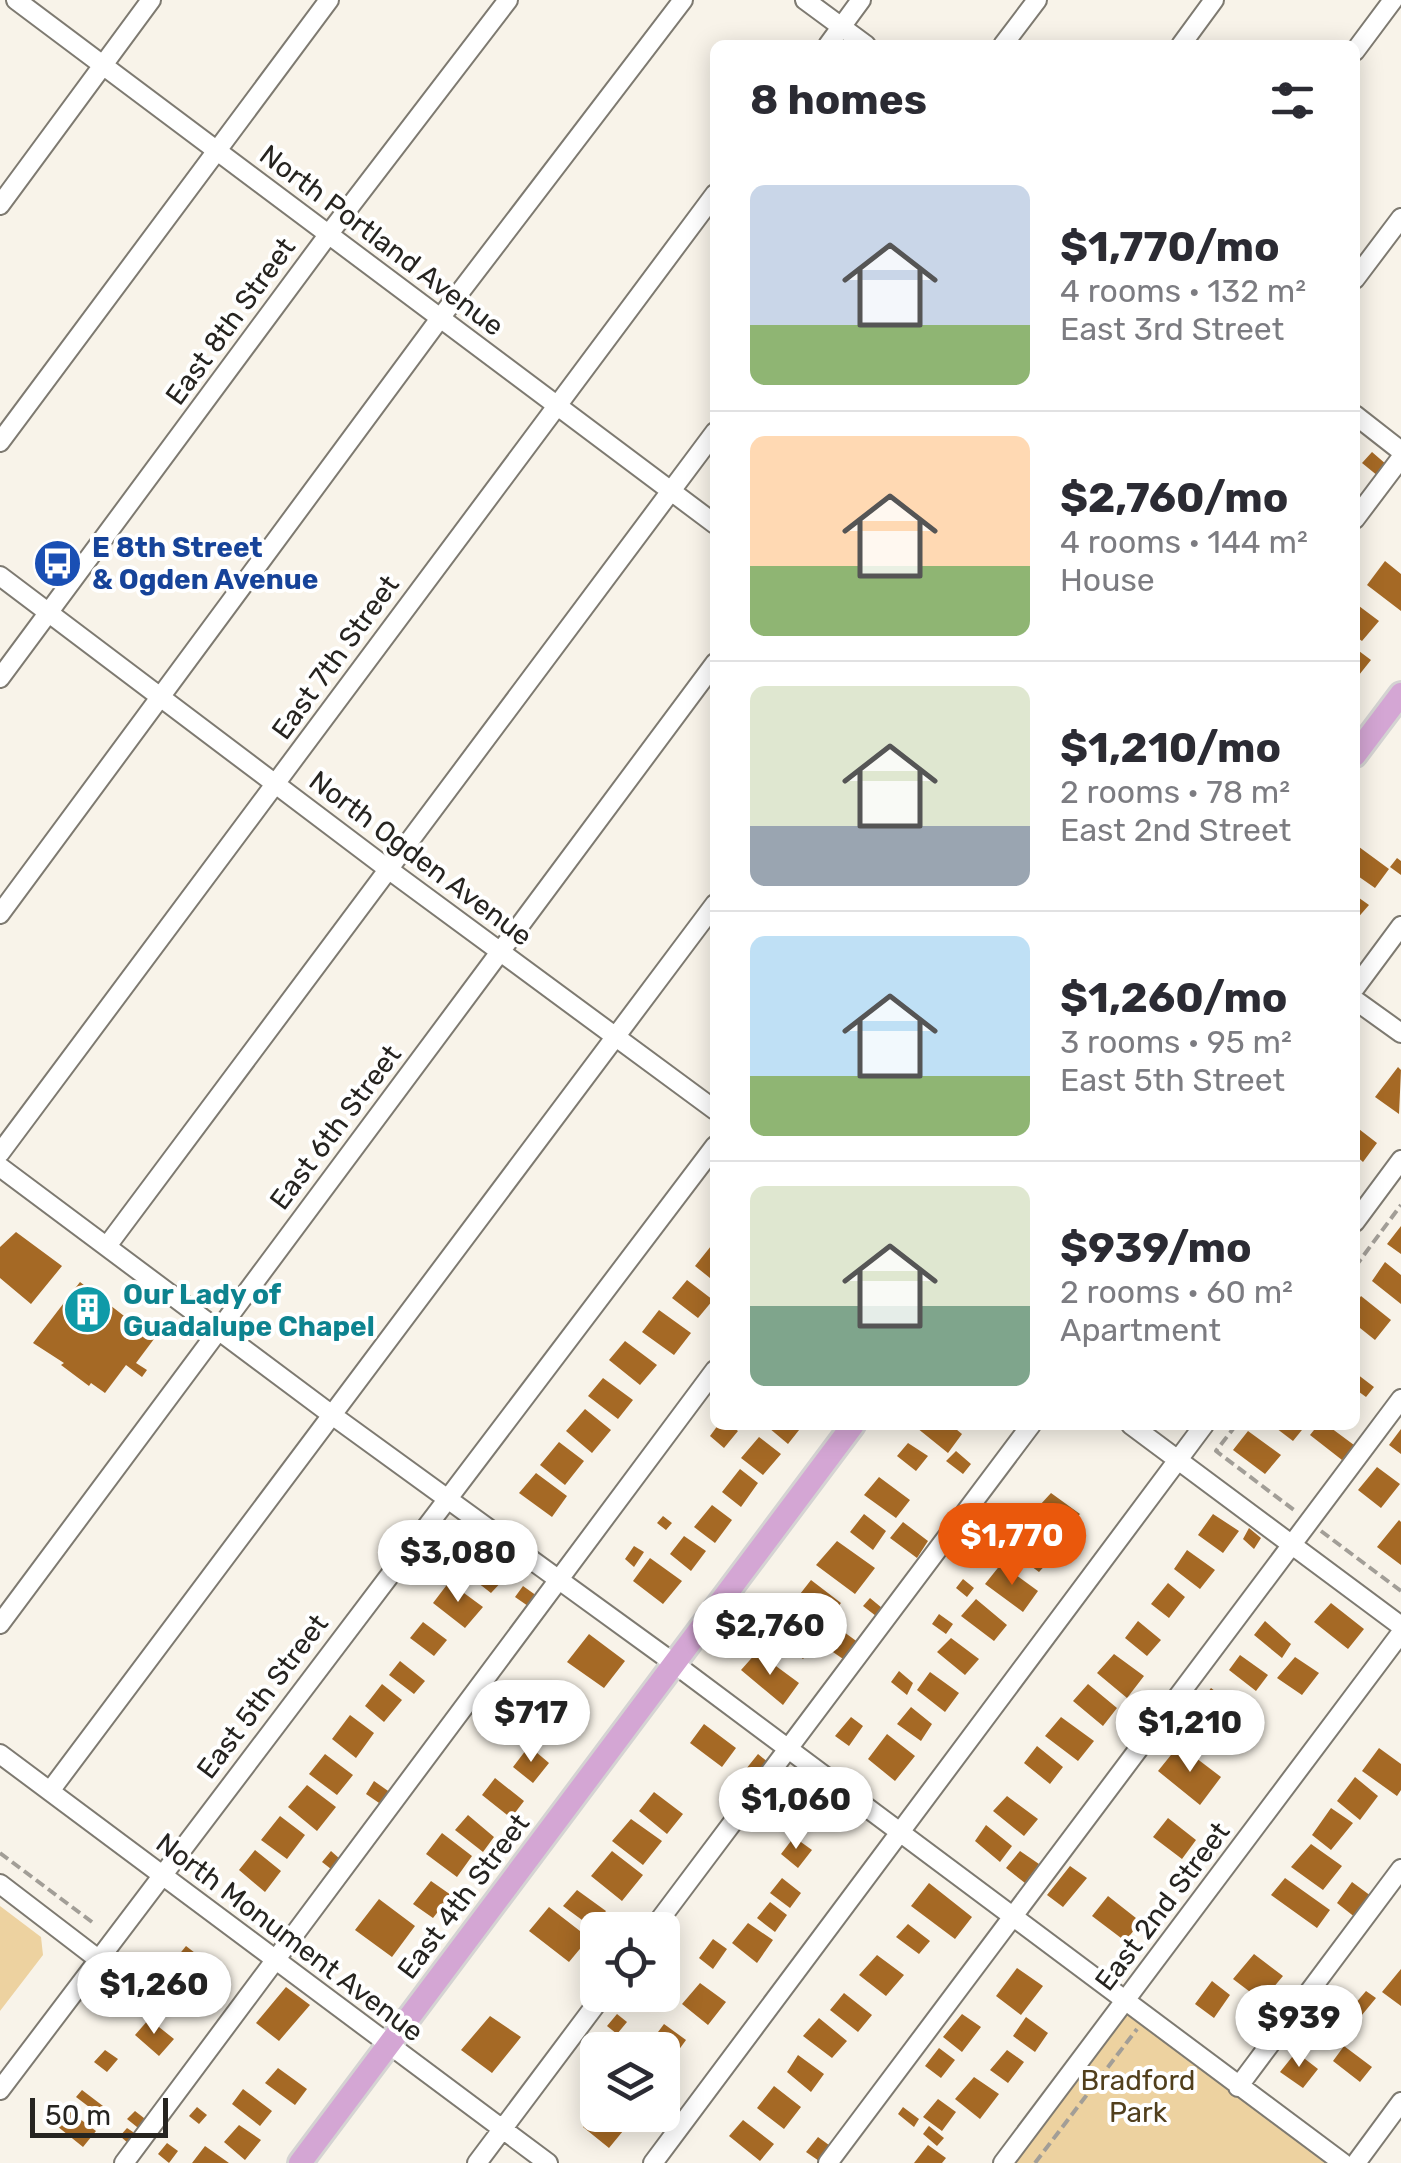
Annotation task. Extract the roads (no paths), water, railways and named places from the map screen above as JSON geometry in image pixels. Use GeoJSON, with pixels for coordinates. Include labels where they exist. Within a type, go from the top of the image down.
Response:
{"type":"FeatureCollection","features":[{"type":"Feature","properties":{"kind":"main road"},"geometry":{"type":"LineString","coordinates":[[1360,748],[1401,694]]}},
{"type":"Feature","properties":{"kind":"main road","name":"East 4th Street"},"geometry":{"type":"LineString","coordinates":[[300,2163],[849,1430]]}},
{"type":"Feature","properties":{"kind":"street","name":"North Portland Avenue"},"geometry":{"type":"LineString","coordinates":[[16,0],[710,520]]}},
{"type":"Feature","properties":{"kind":"street"},"geometry":{"type":"LineString","coordinates":[[0,205],[151,0]]}},
{"type":"Feature","properties":{"kind":"street"},"geometry":{"type":"LineString","coordinates":[[0,442],[329,0]]}},
{"type":"Feature","properties":{"kind":"street","name":"East 8th Street"},"geometry":{"type":"LineString","coordinates":[[0,678],[328,235],[508,0]]}},
{"type":"Feature","properties":{"kind":"street"},"geometry":{"type":"LineString","coordinates":[[0,914],[441,317],[682,0]]}},
{"type":"Feature","properties":{"kind":"street"},"geometry":{"type":"LineString","coordinates":[[805,0],[860,40]]}},
{"type":"Feature","properties":{"kind":"street"},"geometry":{"type":"LineString","coordinates":[[832,40],[861,0]]}},
{"type":"Feature","properties":{"kind":"street"},"geometry":{"type":"LineString","coordinates":[[1008,40],[1037,0]]}},
{"type":"Feature","properties":{"kind":"street"},"geometry":{"type":"LineString","coordinates":[[1185,40],[1214,0]]}},
{"type":"Feature","properties":{"kind":"street"},"geometry":{"type":"LineString","coordinates":[[1360,44],[1393,0]]}},
{"type":"Feature","properties":{"kind":"street","name":"East 7th Street"},"geometry":{"type":"LineString","coordinates":[[0,1152],[710,201]]}},
{"type":"Feature","properties":{"kind":"street"},"geometry":{"type":"LineString","coordinates":[[1360,273],[1401,218]]}},
{"type":"Feature","properties":{"kind":"street"},"geometry":{"type":"LineString","coordinates":[[1360,419],[1401,450]]}},
{"type":"Feature","properties":{"kind":"street"},"geometry":{"type":"LineString","coordinates":[[107,1246],[710,439]]}},
{"type":"Feature","properties":{"kind":"street"},"geometry":{"type":"LineString","coordinates":[[1360,512],[1401,458]]}},
{"type":"Feature","properties":{"kind":"street","name":"North Ogden Avenue"},"geometry":{"type":"LineString","coordinates":[[0,576],[710,1106]]}},
{"type":"Feature","properties":{"kind":"street","name":"East 6th Street"},"geometry":{"type":"LineString","coordinates":[[0,1624],[710,670]]}},
{"type":"Feature","properties":{"kind":"street"},"geometry":{"type":"LineString","coordinates":[[50,1791],[710,911]]}},
{"type":"Feature","properties":{"kind":"street"},"geometry":{"type":"LineString","coordinates":[[1360,981],[1401,926]]}},
{"type":"Feature","properties":{"kind":"street"},"geometry":{"type":"LineString","coordinates":[[1360,1004],[1401,1033]]}},
{"type":"Feature","properties":{"kind":"street","name":"East 5th Street"},"geometry":{"type":"LineString","coordinates":[[0,2090],[710,1153]]}},
{"type":"Feature","properties":{"kind":"street"},"geometry":{"type":"LineString","coordinates":[[1360,1215],[1401,1160]]}},
{"type":"Feature","properties":{"kind":"street"},"geometry":{"type":"LineString","coordinates":[[0,1167],[1343,2163]]}},
{"type":"Feature","properties":{"kind":"street"},"geometry":{"type":"LineString","coordinates":[[124,2163],[710,1377]]}},
{"type":"Feature","properties":{"kind":"street"},"geometry":{"type":"LineString","coordinates":[[828,2163],[1401,1399]]}},
{"type":"Feature","properties":{"kind":"street"},"geometry":{"type":"LineString","coordinates":[[665,1912],[1026,1430]]}},
{"type":"Feature","properties":{"kind":"street"},"geometry":{"type":"LineString","coordinates":[[1138,1430],[1401,1630]]}},
{"type":"Feature","properties":{"kind":"street"},"geometry":{"type":"LineString","coordinates":[[654,2163],[1200,1430]]}},
{"type":"Feature","properties":{"kind":"street","name":"East 2nd Street"},"geometry":{"type":"LineString","coordinates":[[1003,2163],[1401,1630]]}},
{"type":"Feature","properties":{"kind":"street","name":"North Monument Avenue"},"geometry":{"type":"LineString","coordinates":[[0,1754],[548,2163]]}},
{"type":"Feature","properties":{"kind":"street"},"geometry":{"type":"LineString","coordinates":[[1238,2086],[1401,1869]]}},
{"type":"Feature","properties":{"kind":"street"},"geometry":{"type":"LineString","coordinates":[[0,1884],[98,1959]]}},
{"type":"Feature","properties":{"kind":"street"},"geometry":{"type":"LineString","coordinates":[[477,2163],[590,2012]]}},
{"type":"Feature","properties":{"kind":"street"},"geometry":{"type":"LineString","coordinates":[[1356,2163],[1401,2102]]}},
{"type":"Feature","properties":{"kind":"place","name":"E 8th Street & Ogden Avenue"},"geometry":{"type":"Point","coordinates":[57,563]}},
{"type":"Feature","properties":{"kind":"place","name":"Our Lady of Guadalupe Chapel"},"geometry":{"type":"Point","coordinates":[88,1310]}},
{"type":"Feature","properties":{"kind":"park label","name":"Bradford Park"},"geometry":{"type":"Point","coordinates":[1138,2096]}}]}
